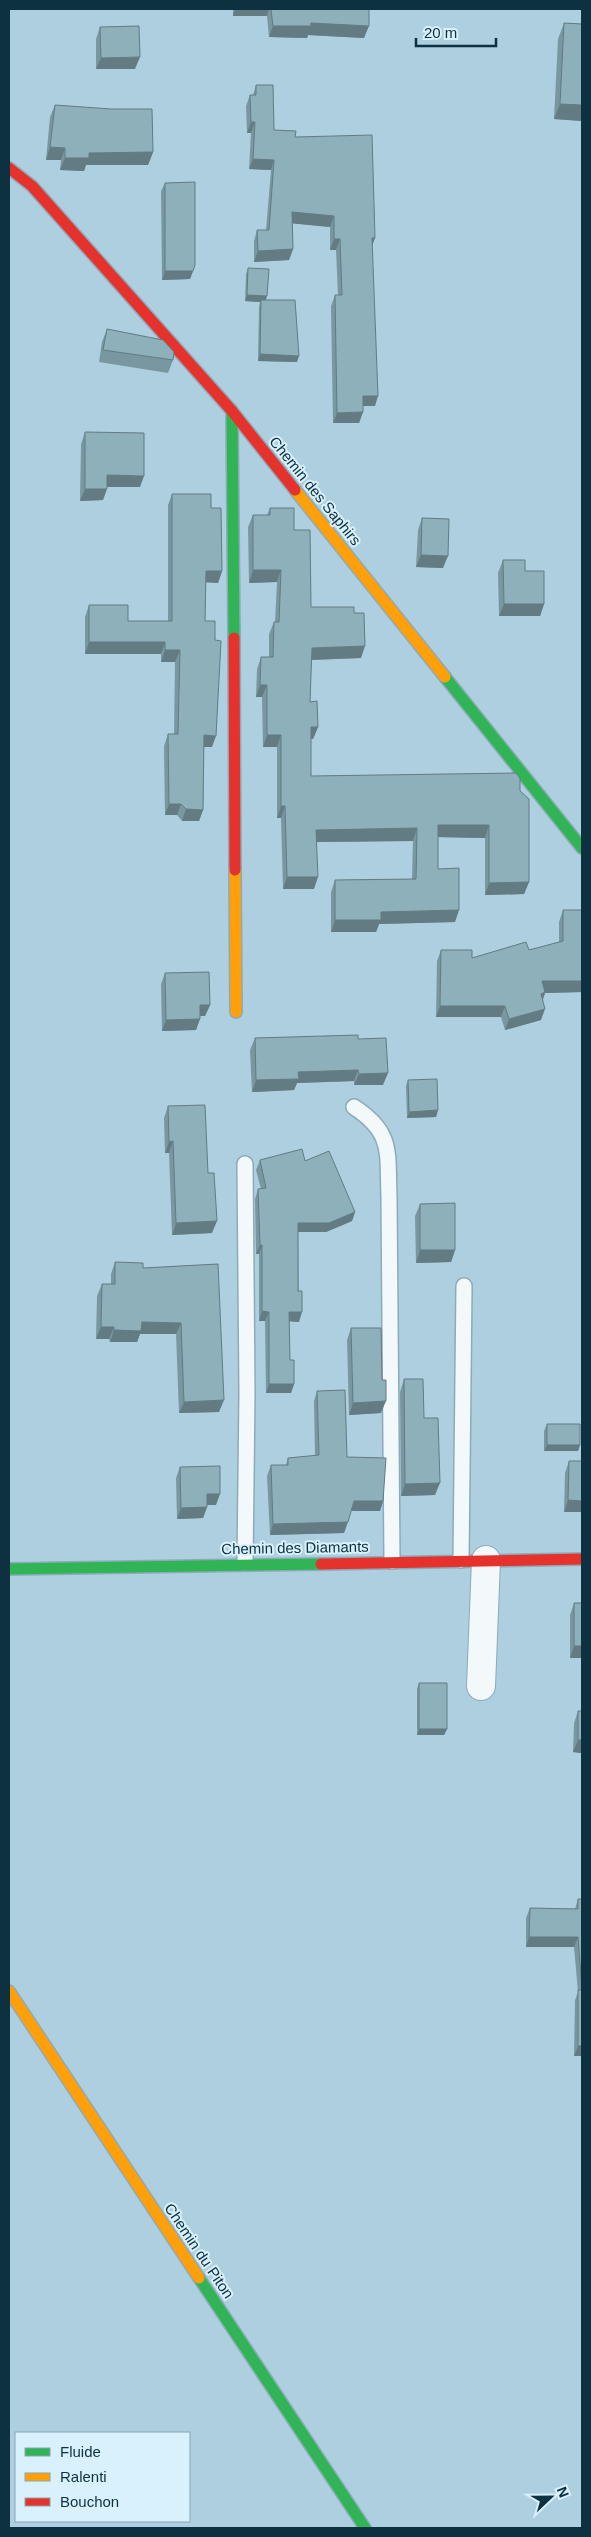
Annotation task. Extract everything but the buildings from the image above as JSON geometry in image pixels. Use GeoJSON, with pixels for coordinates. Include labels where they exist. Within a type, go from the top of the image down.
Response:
{"type":"FeatureCollection","features":[{"type":"Feature","properties":{"kind":"street","name":"Chemin des Saphirs"},"geometry":{"type":"LineString","coordinates":[[9,168],[32,186],[232,411],[582,848]]}},
{"type":"Feature","properties":{"kind":"street"},"geometry":{"type":"LineString","coordinates":[[232,411],[236,1012]]}},
{"type":"Feature","properties":{"kind":"street","name":"Chemin des Diamants"},"geometry":{"type":"LineString","coordinates":[[9,1569],[245,1563],[582,1559]]}},
{"type":"Feature","properties":{"kind":"street"},"geometry":{"type":"LineString","coordinates":[[473,1560],[481,1686]]}},
{"type":"Feature","properties":{"kind":"street","name":"Chemin du Piton"},"geometry":{"type":"LineString","coordinates":[[9,1991],[365,2528]]}},
{"type":"Feature","properties":{"kind":"lane"},"geometry":{"type":"LineString","coordinates":[[354,1107],[380,1128],[386,1143],[389,1196],[392,1562]]}},
{"type":"Feature","properties":{"kind":"lane"},"geometry":{"type":"LineString","coordinates":[[244,1164],[247,1393],[245,1563]]}},
{"type":"Feature","properties":{"kind":"lane"},"geometry":{"type":"LineString","coordinates":[[464,1286],[473,1560]]}},
{"type":"Feature","properties":{"kind":"traffic: fast"},"geometry":{"type":"LineString","coordinates":[[232,411],[234,638]]}},
{"type":"Feature","properties":{"kind":"traffic: fast"},"geometry":{"type":"LineString","coordinates":[[445,677],[582,848]]}},
{"type":"Feature","properties":{"kind":"traffic: fast"},"geometry":{"type":"LineString","coordinates":[[9,1569],[321,1564]]}},
{"type":"Feature","properties":{"kind":"traffic: fast"},"geometry":{"type":"LineString","coordinates":[[199,2278],[365,2528]]}},
{"type":"Feature","properties":{"kind":"traffic: slow"},"geometry":{"type":"LineString","coordinates":[[295,490],[445,677]]}},
{"type":"Feature","properties":{"kind":"traffic: slow"},"geometry":{"type":"LineString","coordinates":[[235,870],[236,1012]]}},
{"type":"Feature","properties":{"kind":"traffic: slow"},"geometry":{"type":"LineString","coordinates":[[9,1991],[199,2278]]}},
{"type":"Feature","properties":{"kind":"traffic: jam"},"geometry":{"type":"LineString","coordinates":[[9,168],[32,186],[232,411],[295,490]]}},
{"type":"Feature","properties":{"kind":"traffic: jam"},"geometry":{"type":"LineString","coordinates":[[234,638],[235,870]]}},
{"type":"Feature","properties":{"kind":"traffic: jam"},"geometry":{"type":"LineString","coordinates":[[321,1564],[582,1559]]}}]}
